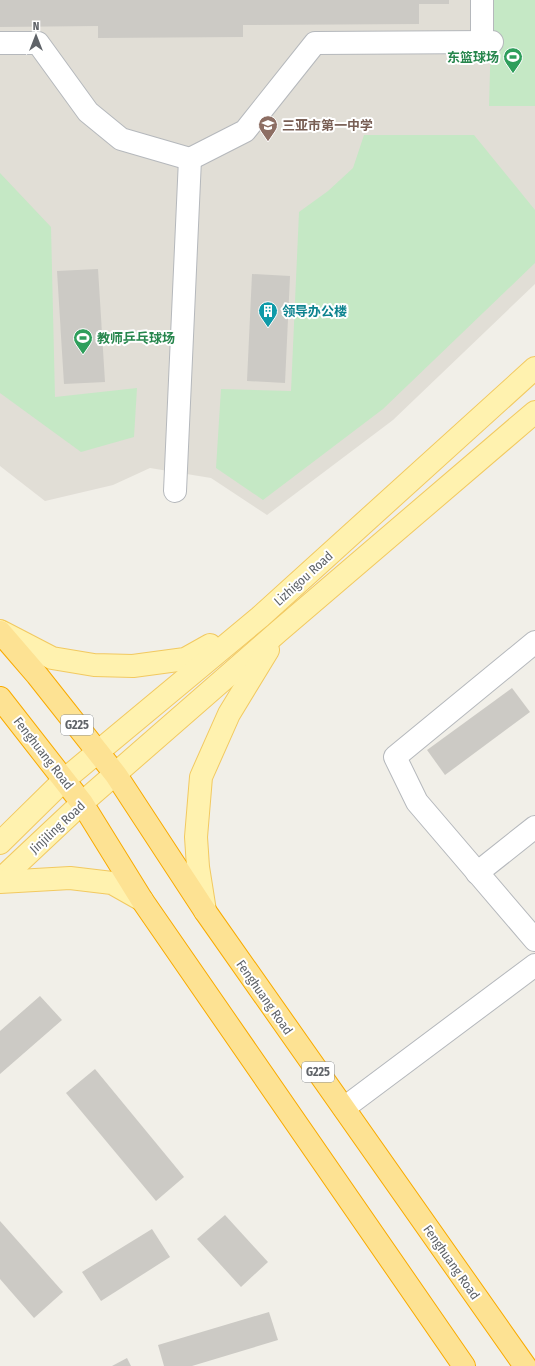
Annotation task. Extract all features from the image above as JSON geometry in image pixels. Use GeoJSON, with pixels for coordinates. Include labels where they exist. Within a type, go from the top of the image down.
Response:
{"type":"FeatureCollection","features":[{"type":"Feature","properties":{"kind":"highway","name":"Fenghuang Road"},"geometry":{"type":"LineString","coordinates":[[0,632],[99,752],[116,775],[205,911],[525,1366]]}},
{"type":"Feature","properties":{"kind":"highway","name":"Fenghuang Road"},"geometry":{"type":"LineString","coordinates":[[0,698],[82,803],[142,900],[464,1366]]}},
{"type":"Feature","properties":{"kind":"main road","name":"Lizhigou Road"},"geometry":{"type":"LineString","coordinates":[[0,843],[64,780],[260,617],[535,368]]}},
{"type":"Feature","properties":{"kind":"main road","name":"Lizhigou Road"},"geometry":{"type":"LineString","coordinates":[[116,775],[279,631],[535,412]]}},
{"type":"Feature","properties":{"kind":"main road"},"geometry":{"type":"LineString","coordinates":[[0,632],[52,658],[94,665],[133,666],[185,659],[260,617]]}},
{"type":"Feature","properties":{"kind":"main road"},"geometry":{"type":"LineString","coordinates":[[205,911],[198,867],[196,837],[201,777],[229,714],[279,631]]}},
{"type":"Feature","properties":{"kind":"main road","name":"Jinjiling Road"},"geometry":{"type":"LineString","coordinates":[[0,881],[82,803],[116,775]]}},
{"type":"Feature","properties":{"kind":"main road"},"geometry":{"type":"LineString","coordinates":[[0,881],[70,878],[105,882],[112,883],[142,900]]}},
{"type":"Feature","properties":{"kind":"street"},"geometry":{"type":"LineString","coordinates":[[0,43],[38,43],[88,112],[121,139],[190,160],[246,131],[315,43],[487,42],[482,0]]}},
{"type":"Feature","properties":{"kind":"street"},"geometry":{"type":"LineString","coordinates":[[175,491],[190,160]]}},
{"type":"Feature","properties":{"kind":"street"},"geometry":{"type":"LineString","coordinates":[[535,642],[394,757],[417,802],[535,940]]}},
{"type":"Feature","properties":{"kind":"street"},"geometry":{"type":"LineString","coordinates":[[477,873],[535,827]]}},
{"type":"Feature","properties":{"kind":"street"},"geometry":{"type":"LineString","coordinates":[[344,1108],[535,964]]}},
{"type":"Feature","properties":{"kind":"shaded area","name":"三亚市第一中学"},"geometry":{"type":"Polygon","coordinates":[[[0,0],[535,0],[535,284],[393,420],[267,515],[211,478],[150,468],[113,485],[45,501],[0,466],[0,0]]]}},
{"type":"Feature","properties":{"kind":"green space","name":"东篮球场"},"geometry":{"type":"Polygon","coordinates":[[[492,0],[535,0],[535,106],[489,106],[492,0]]]}},
{"type":"Feature","properties":{"kind":"green space"},"geometry":{"type":"Polygon","coordinates":[[[364,135],[474,135],[535,210],[535,263],[383,409],[263,500],[216,468],[221,389],[291,391],[299,212],[328,191],[353,168],[364,135]]]}},
{"type":"Feature","properties":{"kind":"green space"},"geometry":{"type":"Polygon","coordinates":[[[0,173],[51,227],[55,397],[137,388],[134,437],[81,452],[0,393],[0,173]]]}},
{"type":"Feature","properties":{"kind":"building"},"geometry":{"type":"Polygon","coordinates":[[[0,0],[449,0],[449,4],[419,4],[419,24],[243,25],[243,37],[98,38],[98,26],[0,27],[0,0]]]}},
{"type":"Feature","properties":{"kind":"building"},"geometry":{"type":"Polygon","coordinates":[[[98,269],[105,382],[64,384],[57,271],[98,269]]]}},
{"type":"Feature","properties":{"kind":"building","name":"领导办公楼"},"geometry":{"type":"Polygon","coordinates":[[[252,274],[290,276],[285,383],[247,381],[252,274]]]}},
{"type":"Feature","properties":{"kind":"building"},"geometry":{"type":"Polygon","coordinates":[[[512,688],[530,712],[445,775],[427,750],[512,688]]]}},
{"type":"Feature","properties":{"kind":"building"},"geometry":{"type":"Polygon","coordinates":[[[40,996],[62,1020],[0,1074],[0,1031],[40,996]]]}},
{"type":"Feature","properties":{"kind":"building"},"geometry":{"type":"Polygon","coordinates":[[[95,1069],[184,1177],[156,1201],[66,1093],[95,1069]]]}},
{"type":"Feature","properties":{"kind":"building"},"geometry":{"type":"Polygon","coordinates":[[[225,1215],[268,1262],[241,1287],[197,1239],[225,1215]]]}},
{"type":"Feature","properties":{"kind":"building"},"geometry":{"type":"Polygon","coordinates":[[[0,1221],[63,1292],[34,1318],[0,1279],[0,1221]]]}},
{"type":"Feature","properties":{"kind":"building"},"geometry":{"type":"Polygon","coordinates":[[[152,1229],[170,1257],[101,1301],[82,1272],[152,1229]]]}},
{"type":"Feature","properties":{"kind":"building"},"geometry":{"type":"Polygon","coordinates":[[[269,1312],[278,1340],[192,1366],[164,1366],[158,1345],[269,1312]]]}},
{"type":"Feature","properties":{"kind":"building"},"geometry":{"type":"Polygon","coordinates":[[[127,1358],[131,1366],[112,1366],[127,1358]]]}},
{"type":"Feature","properties":{"kind":"place","name":"东篮球场"},"geometry":{"type":"Point","coordinates":[513,74]}},
{"type":"Feature","properties":{"kind":"place","name":"三亚市第一中学"},"geometry":{"type":"Point","coordinates":[268,142]}},
{"type":"Feature","properties":{"kind":"place","name":"领导办公楼"},"geometry":{"type":"Point","coordinates":[268,328]}},
{"type":"Feature","properties":{"kind":"place","name":"教师乒乓球场"},"geometry":{"type":"Point","coordinates":[83,355]}}]}
